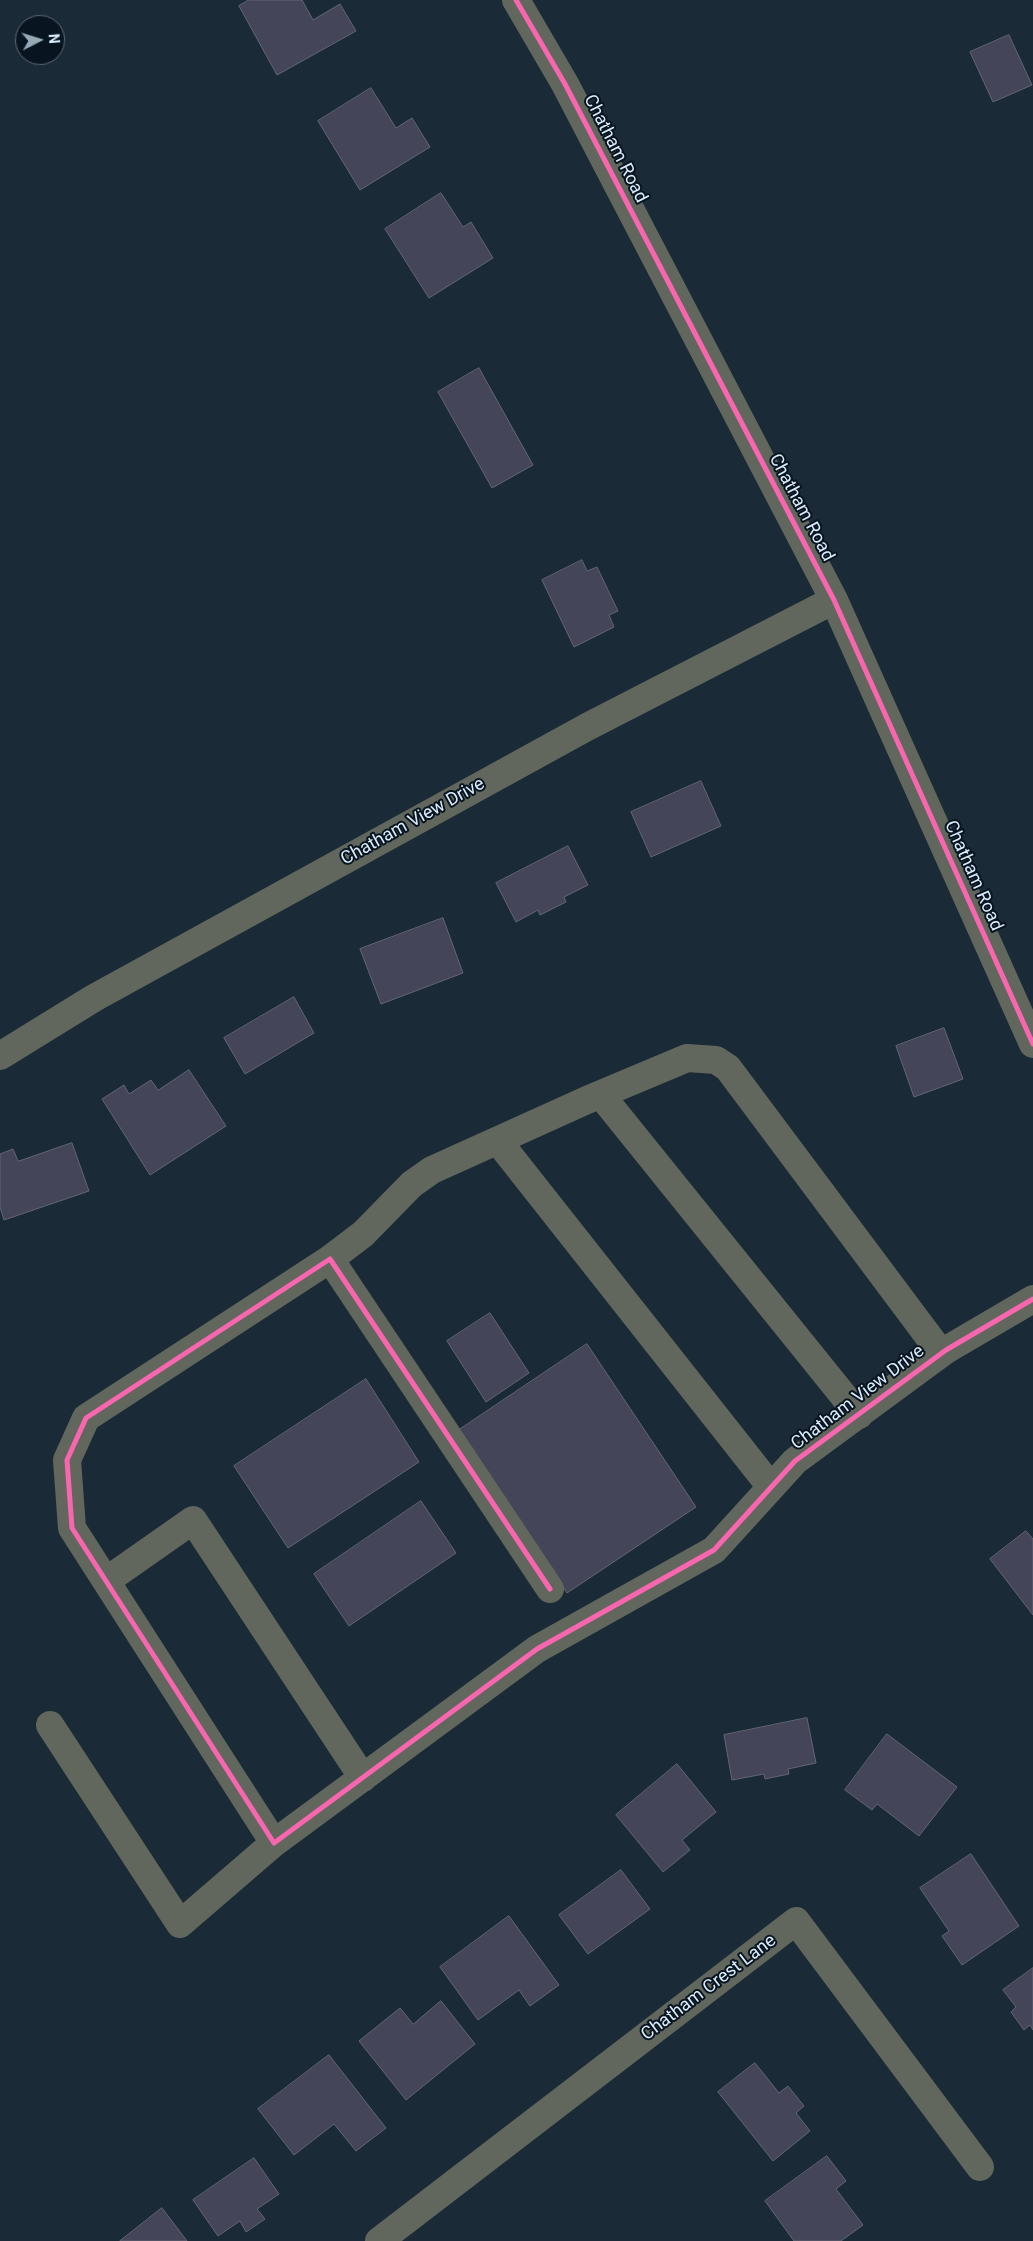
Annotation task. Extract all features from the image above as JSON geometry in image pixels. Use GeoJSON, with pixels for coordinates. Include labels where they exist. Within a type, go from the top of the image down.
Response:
{"type":"FeatureCollection","features":[{"type":"Feature","properties":{"kind":"street","name":"Chatham Road"},"geometry":{"type":"LineString","coordinates":[[516,0],[565,84],[834,600],[1033,1044]]}},
{"type":"Feature","properties":{"kind":"street","name":"Chatham View Drive"},"geometry":{"type":"LineString","coordinates":[[0,1056],[94,998],[587,726],[834,600]]}},
{"type":"Feature","properties":{"kind":"street"},"geometry":{"type":"LineString","coordinates":[[274,1843],[72,1528],[67,1460],[86,1418],[330,1258],[363,1234],[412,1184],[432,1170],[687,1058],[716,1060],[728,1068],[941,1353]]}},
{"type":"Feature","properties":{"kind":"street"},"geometry":{"type":"LineString","coordinates":[[601,1095],[859,1415]]}},
{"type":"Feature","properties":{"kind":"street"},"geometry":{"type":"LineString","coordinates":[[498,1141],[771,1487]]}},
{"type":"Feature","properties":{"kind":"street"},"geometry":{"type":"LineString","coordinates":[[330,1258],[550,1589]]}},
{"type":"Feature","properties":{"kind":"street","name":"Chatham View Drive"},"geometry":{"type":"LineString","coordinates":[[50,1725],[180,1924],[274,1843],[537,1649],[714,1550],[795,1461],[941,1353],[1033,1299]]}},
{"type":"Feature","properties":{"kind":"street"},"geometry":{"type":"LineString","coordinates":[[106,1581],[193,1520],[363,1778]]}},
{"type":"Feature","properties":{"kind":"street","name":"Chatham Crest Lane"},"geometry":{"type":"LineString","coordinates":[[380,2241],[796,1921],[980,2166]]}},
{"type":"Feature","properties":{"kind":"building"},"geometry":{"type":"Polygon","coordinates":[[[249,0],[302,0],[313,20],[340,4],[356,31],[277,75],[239,6],[249,0]]]}},
{"type":"Feature","properties":{"kind":"building"},"geometry":{"type":"Polygon","coordinates":[[[1009,35],[1032,85],[993,102],[970,52],[1009,35]]]}},
{"type":"Feature","properties":{"kind":"building"},"geometry":{"type":"Polygon","coordinates":[[[371,88],[396,128],[412,118],[430,147],[360,190],[318,121],[371,88]]]}},
{"type":"Feature","properties":{"kind":"building"},"geometry":{"type":"Polygon","coordinates":[[[441,193],[463,227],[471,222],[493,258],[429,298],[385,229],[441,193]]]}},
{"type":"Feature","properties":{"kind":"building"},"geometry":{"type":"Polygon","coordinates":[[[479,368],[533,465],[492,488],[438,392],[479,368]]]}},
{"type":"Feature","properties":{"kind":"building"},"geometry":{"type":"Polygon","coordinates":[[[582,560],[587,571],[597,567],[618,611],[609,615],[614,627],[574,647],[542,580],[582,560]]]}},
{"type":"Feature","properties":{"kind":"building"},"geometry":{"type":"Polygon","coordinates":[[[701,781],[721,826],[651,857],[631,812],[701,781]]]}},
{"type":"Feature","properties":{"kind":"building"},"geometry":{"type":"Polygon","coordinates":[[[568,846],[588,885],[564,897],[566,902],[540,915],[538,910],[516,922],[496,883],[568,846]]]}},
{"type":"Feature","properties":{"kind":"building"},"geometry":{"type":"Polygon","coordinates":[[[443,918],[463,973],[381,1004],[360,949],[443,918]]]}},
{"type":"Feature","properties":{"kind":"building"},"geometry":{"type":"Polygon","coordinates":[[[294,997],[314,1033],[245,1074],[224,1038],[294,997]]]}},
{"type":"Feature","properties":{"kind":"building"},"geometry":{"type":"Polygon","coordinates":[[[944,1028],[963,1079],[914,1097],[896,1046],[944,1028]]]}},
{"type":"Feature","properties":{"kind":"building"},"geometry":{"type":"Polygon","coordinates":[[[189,1070],[226,1126],[150,1175],[102,1099],[124,1085],[129,1094],[151,1080],[158,1090],[189,1070]]]}},
{"type":"Feature","properties":{"kind":"building"},"geometry":{"type":"Polygon","coordinates":[[[72,1143],[89,1191],[4,1220],[0,1207],[0,1154],[13,1149],[18,1161],[72,1143]]]}},
{"type":"Feature","properties":{"kind":"building"},"geometry":{"type":"Polygon","coordinates":[[[490,1313],[529,1373],[486,1402],[447,1341],[490,1313]]]}},
{"type":"Feature","properties":{"kind":"building"},"geometry":{"type":"Polygon","coordinates":[[[587,1344],[696,1507],[567,1593],[459,1430],[587,1344]]]}},
{"type":"Feature","properties":{"kind":"building"},"geometry":{"type":"Polygon","coordinates":[[[366,1379],[419,1462],[288,1548],[234,1466],[366,1379]]]}},
{"type":"Feature","properties":{"kind":"building"},"geometry":{"type":"Polygon","coordinates":[[[421,1501],[456,1553],[349,1626],[314,1574],[421,1501]]]}},
{"type":"Feature","properties":{"kind":"building"},"geometry":{"type":"Polygon","coordinates":[[[1026,1531],[1033,1539],[1033,1615],[990,1559],[1026,1531]]]}},
{"type":"Feature","properties":{"kind":"building"},"geometry":{"type":"Polygon","coordinates":[[[807,1718],[816,1763],[788,1769],[789,1774],[765,1779],[764,1774],[732,1780],[724,1735],[807,1718]]]}},
{"type":"Feature","properties":{"kind":"building"},"geometry":{"type":"Polygon","coordinates":[[[887,1734],[957,1787],[919,1836],[877,1804],[872,1810],[845,1790],[887,1734]]]}},
{"type":"Feature","properties":{"kind":"building"},"geometry":{"type":"Polygon","coordinates":[[[677,1764],[716,1812],[682,1840],[690,1850],[663,1872],[616,1815],[677,1764]]]}},
{"type":"Feature","properties":{"kind":"building"},"geometry":{"type":"Polygon","coordinates":[[[971,1854],[1019,1926],[962,1965],[942,1936],[949,1931],[920,1888],[971,1854]]]}},
{"type":"Feature","properties":{"kind":"building"},"geometry":{"type":"Polygon","coordinates":[[[621,1870],[650,1909],[588,1954],[559,1915],[621,1870]]]}},
{"type":"Feature","properties":{"kind":"building"},"geometry":{"type":"Polygon","coordinates":[[[509,1916],[559,1985],[530,2006],[519,1990],[478,2020],[440,1967],[509,1916]]]}},
{"type":"Feature","properties":{"kind":"building"},"geometry":{"type":"Polygon","coordinates":[[[1033,1968],[1033,2030],[1030,2025],[1024,2030],[1011,2012],[1016,2007],[1003,1990],[1033,1968]]]}},
{"type":"Feature","properties":{"kind":"building"},"geometry":{"type":"Polygon","coordinates":[[[441,2001],[475,2044],[406,2100],[359,2041],[400,2008],[413,2024],[441,2001]]]}},
{"type":"Feature","properties":{"kind":"building"},"geometry":{"type":"Polygon","coordinates":[[[329,2055],[386,2128],[356,2151],[334,2124],[294,2155],[258,2109],[329,2055]]]}},
{"type":"Feature","properties":{"kind":"building"},"geometry":{"type":"Polygon","coordinates":[[[755,2063],[779,2093],[788,2086],[804,2106],[796,2113],[810,2131],[773,2161],[718,2092],[755,2063]]]}},
{"type":"Feature","properties":{"kind":"building"},"geometry":{"type":"Polygon","coordinates":[[[827,2156],[846,2181],[836,2189],[863,2225],[841,2241],[794,2241],[765,2201],[827,2156]]]}},
{"type":"Feature","properties":{"kind":"building"},"geometry":{"type":"Polygon","coordinates":[[[254,2158],[279,2194],[257,2209],[265,2219],[246,2232],[240,2221],[218,2236],[193,2200],[254,2158]]]}},
{"type":"Feature","properties":{"kind":"building"},"geometry":{"type":"Polygon","coordinates":[[[162,2208],[187,2241],[120,2241],[162,2208]]]}},
{"type":"Feature","properties":{"kind":"cycle path"},"geometry":{"type":"LineString","coordinates":[[516,0],[565,84],[834,600],[1033,1044]]}},
{"type":"Feature","properties":{"kind":"cycle path"},"geometry":{"type":"LineString","coordinates":[[550,1589],[330,1259],[86,1418],[67,1460],[72,1528],[274,1843],[537,1649],[714,1550],[795,1461],[946,1350],[1033,1299]]}}]}
